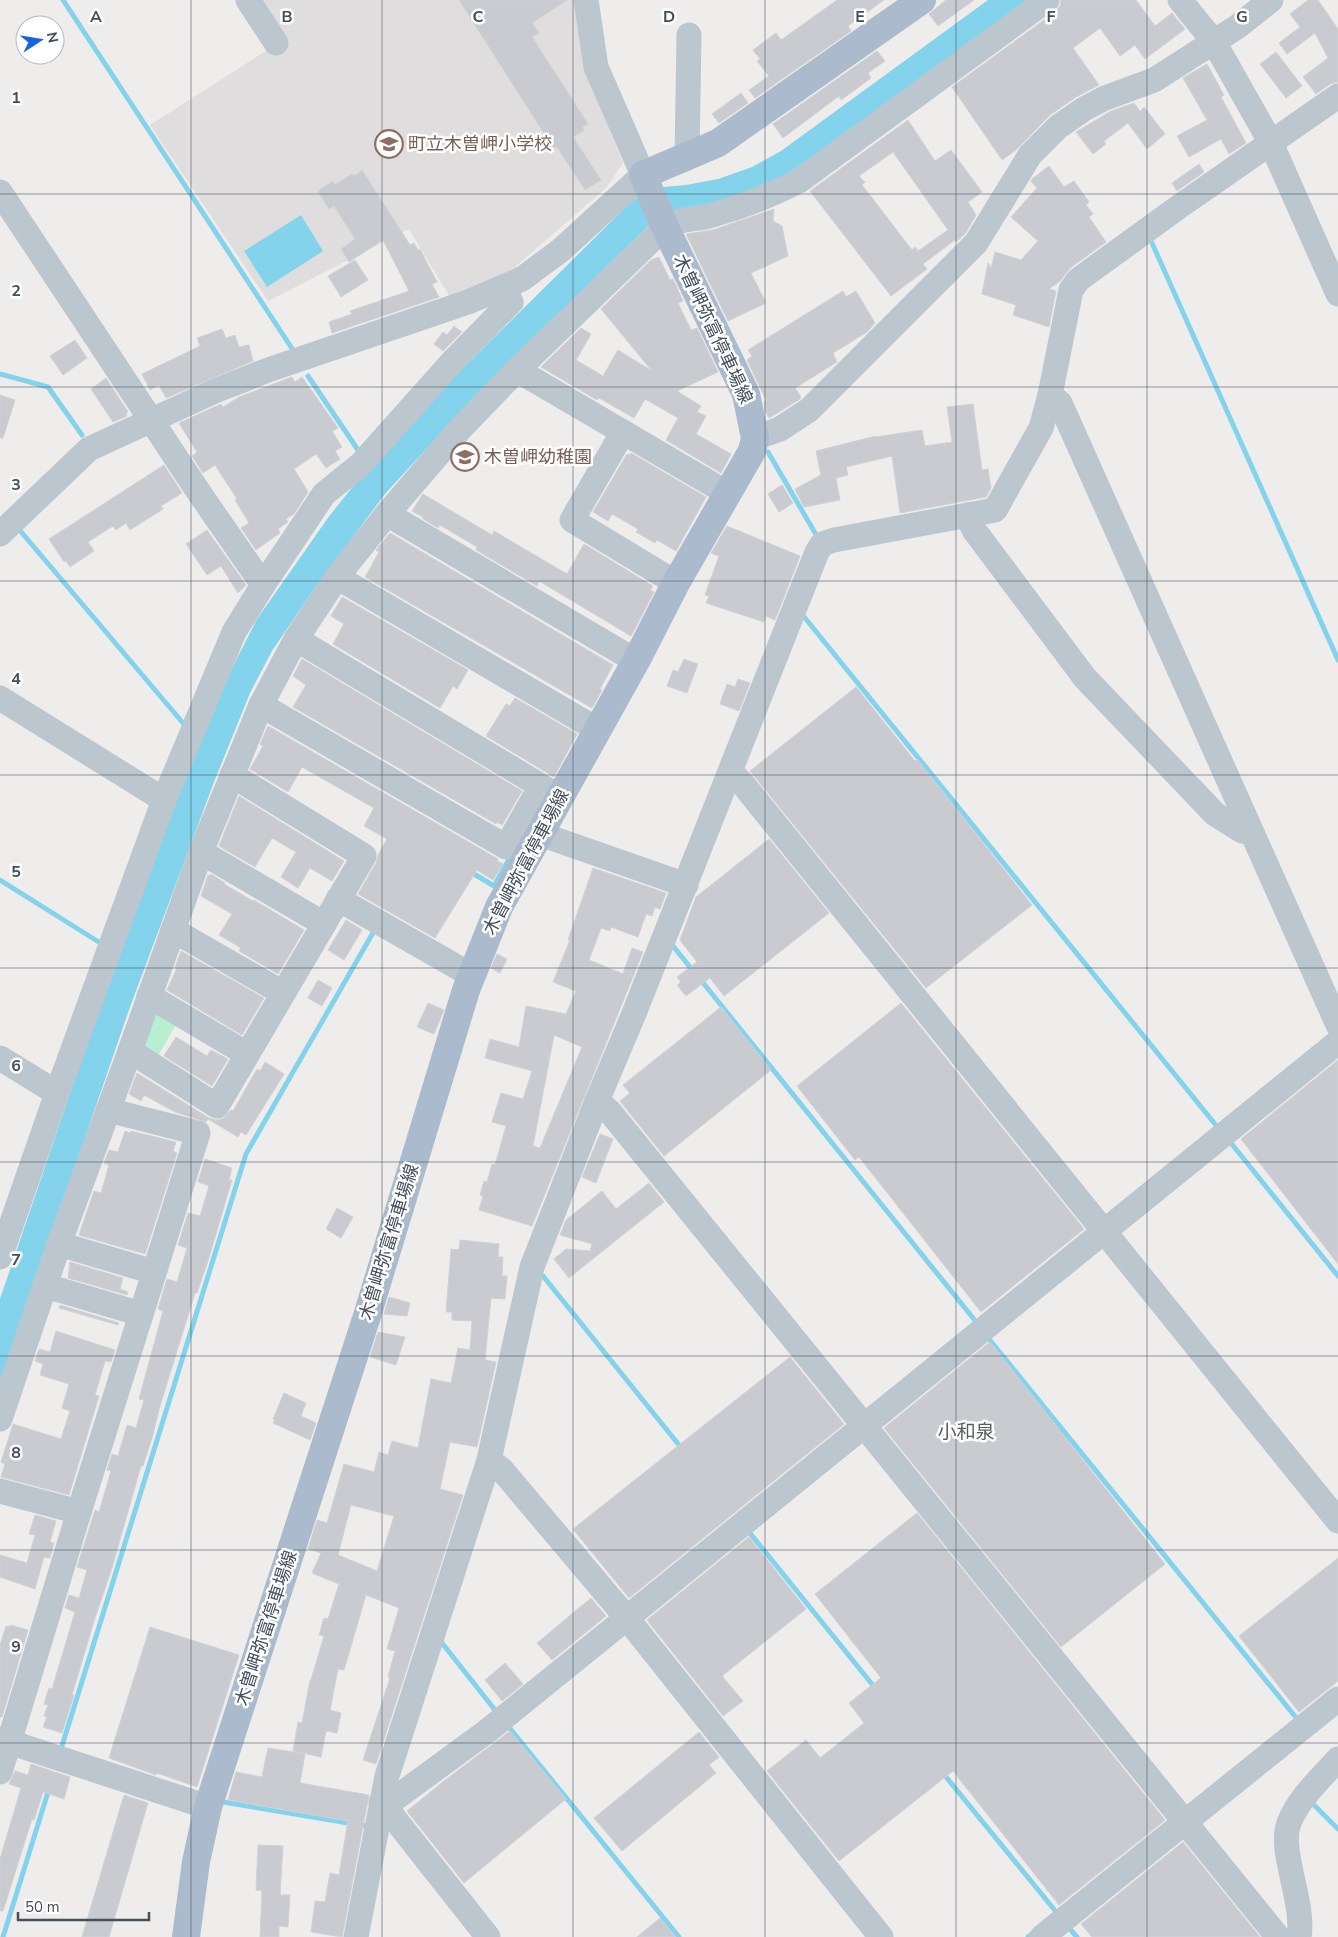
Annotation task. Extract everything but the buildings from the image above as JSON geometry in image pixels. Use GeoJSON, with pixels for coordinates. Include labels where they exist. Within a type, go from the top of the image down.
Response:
{"type":"FeatureCollection","features":[{"type":"Feature","properties":{"kind":"main road"},"geometry":{"type":"LineString","coordinates":[[644,179],[718,143],[922,0]]}},
{"type":"Feature","properties":{"kind":"main road","name":"木曽岬弥富停車場線"},"geometry":{"type":"LineString","coordinates":[[186,1937],[196,1862],[208,1807],[364,1325],[471,975],[529,830],[551,792],[598,730],[676,583],[752,451],[755,438],[746,394],[664,225],[644,179]]}},
{"type":"Feature","properties":{"kind":"street"},"geometry":{"type":"LineString","coordinates":[[248,0],[276,43]]}},
{"type":"Feature","properties":{"kind":"street"},"geometry":{"type":"LineString","coordinates":[[0,534],[89,449],[215,391],[268,370],[468,302],[522,279],[561,250],[644,179],[596,67],[586,0]]}},
{"type":"Feature","properties":{"kind":"street"},"geometry":{"type":"LineString","coordinates":[[0,1420],[59,1244],[200,852],[261,705],[296,639],[337,577],[387,514],[460,429],[664,225],[676,221],[705,217],[740,207],[771,195],[799,181],[1047,0]]}},
{"type":"Feature","properties":{"kind":"street"},"geometry":{"type":"LineString","coordinates":[[1180,0],[1214,42],[1273,149],[1338,294]]}},
{"type":"Feature","properties":{"kind":"street"},"geometry":{"type":"LineString","coordinates":[[755,438],[780,429],[809,410],[976,244],[1030,155],[1058,127],[1084,109],[1105,98],[1154,80],[1236,27],[1271,0]]}},
{"type":"Feature","properties":{"kind":"street"},"geometry":{"type":"LineString","coordinates":[[687,157],[689,35]]}},
{"type":"Feature","properties":{"kind":"street"},"geometry":{"type":"LineString","coordinates":[[356,1937],[389,1806],[387,1776],[494,1464],[532,1267],[602,1105],[686,885],[735,776],[817,552],[822,544],[834,540],[995,510],[1041,428],[1050,395],[1071,290],[1078,280],[1273,149],[1338,96]]}},
{"type":"Feature","properties":{"kind":"street"},"geometry":{"type":"LineString","coordinates":[[0,192],[263,585]]}},
{"type":"Feature","properties":{"kind":"street"},"geometry":{"type":"LineString","coordinates":[[0,1257],[57,1093],[164,800],[234,632],[324,494],[360,464],[452,361],[511,302],[504,287]]}},
{"type":"Feature","properties":{"kind":"street"},"geometry":{"type":"LineString","coordinates":[[517,370],[727,493]]}},
{"type":"Feature","properties":{"kind":"street"},"geometry":{"type":"LineString","coordinates":[[1050,395],[1060,403],[1338,1025]]}},
{"type":"Feature","properties":{"kind":"street"},"geometry":{"type":"LineString","coordinates":[[623,432],[572,520],[676,583]]}},
{"type":"Feature","properties":{"kind":"street"},"geometry":{"type":"LineString","coordinates":[[387,514],[636,661]]}},
{"type":"Feature","properties":{"kind":"street"},"geometry":{"type":"LineString","coordinates":[[966,515],[974,530],[1085,678],[1215,814],[1242,831],[1251,832]]}},
{"type":"Feature","properties":{"kind":"street"},"geometry":{"type":"LineString","coordinates":[[337,577],[598,730]]}},
{"type":"Feature","properties":{"kind":"street"},"geometry":{"type":"LineString","coordinates":[[296,639],[551,792]]}},
{"type":"Feature","properties":{"kind":"street"},"geometry":{"type":"LineString","coordinates":[[0,698],[164,800]]}},
{"type":"Feature","properties":{"kind":"street"},"geometry":{"type":"LineString","coordinates":[[261,705],[506,847],[529,830],[686,885]]}},
{"type":"Feature","properties":{"kind":"street"},"geometry":{"type":"LineString","coordinates":[[130,1051],[217,1106],[364,856],[232,775]]}},
{"type":"Feature","properties":{"kind":"street"},"geometry":{"type":"LineString","coordinates":[[735,776],[1338,1520]]}},
{"type":"Feature","properties":{"kind":"street"},"geometry":{"type":"LineString","coordinates":[[200,852],[324,924]]}},
{"type":"Feature","properties":{"kind":"street"},"geometry":{"type":"LineString","coordinates":[[338,899],[471,975]]}},
{"type":"Feature","properties":{"kind":"street"},"geometry":{"type":"LineString","coordinates":[[173,930],[283,993]]}},
{"type":"Feature","properties":{"kind":"street"},"geometry":{"type":"LineString","coordinates":[[149,996],[247,1054]]}},
{"type":"Feature","properties":{"kind":"street"},"geometry":{"type":"LineString","coordinates":[[389,1806],[629,1622],[1108,1236],[1338,1042]]}},
{"type":"Feature","properties":{"kind":"street"},"geometry":{"type":"LineString","coordinates":[[0,1058],[57,1093]]}},
{"type":"Feature","properties":{"kind":"street"},"geometry":{"type":"LineString","coordinates":[[602,1105],[868,1429],[1184,1823],[1278,1937]]}},
{"type":"Feature","properties":{"kind":"street"},"geometry":{"type":"LineString","coordinates":[[0,1772],[5,1740],[198,1133],[108,1110]]}},
{"type":"Feature","properties":{"kind":"street"},"geometry":{"type":"LineString","coordinates":[[59,1244],[154,1272]]}},
{"type":"Feature","properties":{"kind":"street"},"geometry":{"type":"LineString","coordinates":[[46,1286],[142,1314]]}},
{"type":"Feature","properties":{"kind":"street"},"geometry":{"type":"LineString","coordinates":[[494,1464],[629,1622],[881,1937]]}},
{"type":"Feature","properties":{"kind":"street"},"geometry":{"type":"LineString","coordinates":[[0,1491],[79,1512]]}},
{"type":"Feature","properties":{"kind":"street"},"geometry":{"type":"LineString","coordinates":[[1042,1937],[1338,1699]]}},
{"type":"Feature","properties":{"kind":"street"},"geometry":{"type":"LineString","coordinates":[[5,1740],[208,1807]]}},
{"type":"Feature","properties":{"kind":"street"},"geometry":{"type":"LineString","coordinates":[[1299,1937],[1301,1928],[1299,1908],[1286,1842],[1288,1824],[1307,1794],[1338,1759]]}},
{"type":"Feature","properties":{"kind":"street"},"geometry":{"type":"LineString","coordinates":[[389,1806],[488,1937]]}},
{"type":"Feature","properties":{"kind":"shaded area","name":"町立木曽岬小学校"},"geometry":{"type":"Polygon","coordinates":[[[260,0],[577,0],[587,75],[623,163],[607,187],[516,266],[518,270],[451,299],[409,229],[268,301],[150,125],[286,38],[260,0]]]}},
{"type":"Feature","properties":{"kind":"green space"},"geometry":{"type":"Polygon","coordinates":[[[151,1009],[178,1021],[155,1061],[140,1052],[151,1009]]]}},
{"type":"Feature","properties":{"kind":"water"},"geometry":{"type":"Polygon","coordinates":[[[988,0],[1032,0],[768,188],[674,215],[647,227],[462,410],[385,494],[312,592],[272,651],[250,693],[214,782],[130,1007],[0,1384],[0,1299],[94,1023],[176,799],[225,682],[257,619],[330,515],[376,458],[430,401],[633,200],[663,187],[718,179],[752,167],[781,151],[988,0]]]}},
{"type":"Feature","properties":{"kind":"water"},"geometry":{"type":"Polygon","coordinates":[[[301,215],[323,251],[267,287],[244,251],[301,215]]]}},
{"type":"Feature","properties":{"kind":"waterway"},"geometry":{"type":"LineString","coordinates":[[63,0],[293,350]]}},
{"type":"Feature","properties":{"kind":"waterway"},"geometry":{"type":"LineString","coordinates":[[1152,243],[1338,660]]}},
{"type":"Feature","properties":{"kind":"waterway"},"geometry":{"type":"LineString","coordinates":[[0,374],[48,387],[82,435]]}},
{"type":"Feature","properties":{"kind":"waterway"},"geometry":{"type":"LineString","coordinates":[[308,376],[358,450]]}},
{"type":"Feature","properties":{"kind":"waterway"},"geometry":{"type":"LineString","coordinates":[[768,452],[818,538]]}},
{"type":"Feature","properties":{"kind":"waterway"},"geometry":{"type":"LineString","coordinates":[[17,527],[183,723]]}},
{"type":"Feature","properties":{"kind":"waterway"},"geometry":{"type":"LineString","coordinates":[[805,618],[1219,1129]]}},
{"type":"Feature","properties":{"kind":"waterway"},"geometry":{"type":"LineString","coordinates":[[469,871],[494,886],[512,854]]}},
{"type":"Feature","properties":{"kind":"waterway"},"geometry":{"type":"LineString","coordinates":[[0,880],[102,944]]}},
{"type":"Feature","properties":{"kind":"waterway"},"geometry":{"type":"LineString","coordinates":[[61,1749],[246,1154],[374,931]]}},
{"type":"Feature","properties":{"kind":"waterway"},"geometry":{"type":"LineString","coordinates":[[673,946],[694,972]]}},
{"type":"Feature","properties":{"kind":"waterway"},"geometry":{"type":"LineString","coordinates":[[700,979],[977,1323]]}},
{"type":"Feature","properties":{"kind":"waterway"},"geometry":{"type":"LineString","coordinates":[[1231,1143],[1338,1276]]}},
{"type":"Feature","properties":{"kind":"waterway"},"geometry":{"type":"LineString","coordinates":[[543,1276],[683,1450]]}},
{"type":"Feature","properties":{"kind":"waterway"},"geometry":{"type":"LineString","coordinates":[[989,1339],[1298,1720]]}},
{"type":"Feature","properties":{"kind":"waterway"},"geometry":{"type":"LineString","coordinates":[[749,1532],[876,1689]]}},
{"type":"Feature","properties":{"kind":"waterway"},"geometry":{"type":"LineString","coordinates":[[442,1643],[495,1710]]}},
{"type":"Feature","properties":{"kind":"waterway"},"geometry":{"type":"LineString","coordinates":[[508,1726],[679,1937]]}},
{"type":"Feature","properties":{"kind":"waterway"},"geometry":{"type":"LineString","coordinates":[[942,1772],[1057,1913]]}},
{"type":"Feature","properties":{"kind":"waterway"},"geometry":{"type":"LineString","coordinates":[[3,1937],[49,1789]]}},
{"type":"Feature","properties":{"kind":"waterway"},"geometry":{"type":"LineString","coordinates":[[223,1802],[366,1826]]}},
{"type":"Feature","properties":{"kind":"waterway"},"geometry":{"type":"LineString","coordinates":[[1313,1804],[1338,1829]]}},
{"type":"Feature","properties":{"kind":"waterway"},"geometry":{"type":"LineString","coordinates":[[1068,1927],[1077,1937]]}},
{"type":"Feature","properties":{"kind":"waterway"},"geometry":{"type":"LineString","coordinates":[[1028,1937],[1036,1931]]}},
{"type":"Feature","properties":{"kind":"place","name":"町立木曽岬小学校"},"geometry":{"type":"Point","coordinates":[389,144]}},
{"type":"Feature","properties":{"kind":"place","name":"木曽岬幼稚園"},"geometry":{"type":"Point","coordinates":[465,457]}},
{"type":"Feature","properties":{"kind":"district","name":"小和泉"},"geometry":{"type":"Point","coordinates":[966,1432]}}]}
